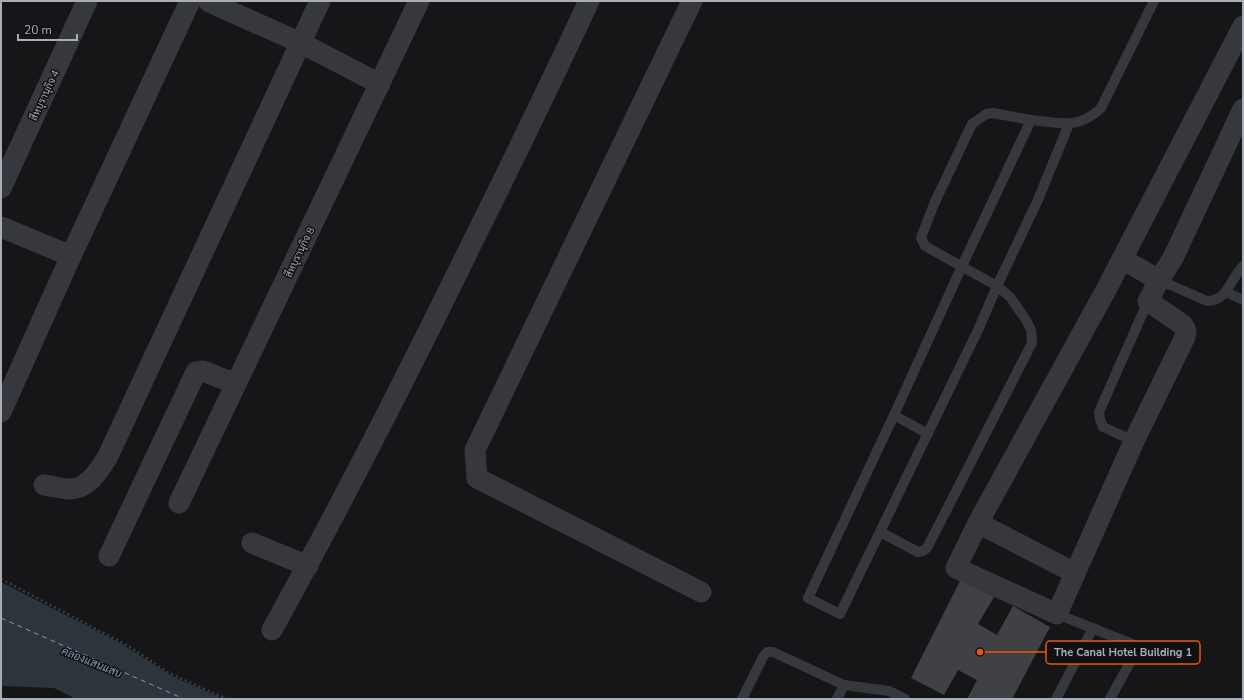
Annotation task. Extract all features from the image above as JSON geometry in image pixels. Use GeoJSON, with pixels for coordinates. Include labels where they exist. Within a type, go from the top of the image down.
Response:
{"type":"FeatureCollection","features":[{"type":"Feature","properties":{"kind":"street","name":"สีหบุรานุกิจ 4"},"geometry":{"type":"LineString","coordinates":[[1,188],[87,1]]}},
{"type":"Feature","properties":{"kind":"street"},"geometry":{"type":"LineString","coordinates":[[44,485],[69,489],[81,486],[97,475],[107,458],[320,1]]}},
{"type":"Feature","properties":{"kind":"street","name":"สีหบุรานุกิจ 8"},"geometry":{"type":"LineString","coordinates":[[179,503],[419,1]]}},
{"type":"Feature","properties":{"kind":"street"},"geometry":{"type":"LineString","coordinates":[[272,630],[308,566],[412,367],[589,1]]}},
{"type":"Feature","properties":{"kind":"street"},"geometry":{"type":"LineString","coordinates":[[692,1],[474,450],[478,478],[701,592]]}},
{"type":"Feature","properties":{"kind":"street"},"geometry":{"type":"LineString","coordinates":[[1,412],[71,256],[200,2],[301,43],[380,84]]}},
{"type":"Feature","properties":{"kind":"street"},"geometry":{"type":"LineString","coordinates":[[1243,26],[1108,288],[978,523],[956,568],[1057,614],[1134,440],[1185,337],[1186,331],[1183,325],[1148,302],[1159,280],[1173,258],[1243,109]]}},
{"type":"Feature","properties":{"kind":"street"},"geometry":{"type":"LineString","coordinates":[[1,227],[71,256]]}},
{"type":"Feature","properties":{"kind":"street"},"geometry":{"type":"LineString","coordinates":[[1122,259],[1159,280]]}},
{"type":"Feature","properties":{"kind":"street"},"geometry":{"type":"LineString","coordinates":[[108,556],[196,372],[203,370],[236,384]]}},
{"type":"Feature","properties":{"kind":"street"},"geometry":{"type":"LineString","coordinates":[[978,523],[1075,573]]}},
{"type":"Feature","properties":{"kind":"street"},"geometry":{"type":"LineString","coordinates":[[252,543],[308,566]]}},
{"type":"Feature","properties":{"kind":"lane"},"geometry":{"type":"LineString","coordinates":[[880,532],[918,552],[927,548],[1032,343],[1031,330],[1018,307],[1010,297],[997,286],[925,246],[921,238],[934,204],[972,124],[986,114],[993,113],[1031,120],[1069,124],[1082,121],[1094,114],[1101,108],[1154,1]]}},
{"type":"Feature","properties":{"kind":"lane"},"geometry":{"type":"LineString","coordinates":[[1031,120],[808,598],[840,614],[980,328],[997,286],[1037,202],[1069,124]]}},
{"type":"Feature","properties":{"kind":"lane"},"geometry":{"type":"LineString","coordinates":[[1159,280],[1207,301],[1214,301],[1226,292],[1238,271],[1243,266]]}},
{"type":"Feature","properties":{"kind":"lane"},"geometry":{"type":"LineString","coordinates":[[1226,292],[1243,300]]}},
{"type":"Feature","properties":{"kind":"lane"},"geometry":{"type":"LineString","coordinates":[[1134,440],[1103,427],[1099,412],[1148,302]]}},
{"type":"Feature","properties":{"kind":"lane"},"geometry":{"type":"LineString","coordinates":[[894,415],[928,434]]}},
{"type":"Feature","properties":{"kind":"lane"},"geometry":{"type":"LineString","coordinates":[[1057,614],[1132,644],[1135,649],[1134,655],[1110,699]]}},
{"type":"Feature","properties":{"kind":"lane"},"geometry":{"type":"LineString","coordinates":[[1056,699],[1093,628]]}},
{"type":"Feature","properties":{"kind":"lane"},"geometry":{"type":"LineString","coordinates":[[742,699],[767,652],[773,652],[844,685],[906,699]]}},
{"type":"Feature","properties":{"kind":"lane"},"geometry":{"type":"LineString","coordinates":[[837,699],[844,685]]}},
{"type":"Feature","properties":{"kind":"path"},"geometry":{"type":"LineString","coordinates":[[1,579],[130,647],[169,673],[227,699]]}},
{"type":"Feature","properties":{"kind":"water","name":"คลองแสนแสบ"},"geometry":{"type":"Polygon","coordinates":[[[1,582],[122,644],[172,676],[224,699],[76,699],[54,688],[1,686],[1,582]]]}},
{"type":"Feature","properties":{"kind":"building"},"geometry":{"type":"Polygon","coordinates":[[[961,579],[994,597],[978,624],[997,635],[1013,606],[1050,627],[1012,699],[967,699],[977,680],[958,670],[944,695],[911,678],[961,579]]]}},
{"type":"Feature","properties":{"kind":"ferry route"},"geometry":{"type":"LineString","coordinates":[[1,618],[184,699]]}},
{"type":"Feature","properties":{"kind":"place","name":"The Canal Hotel Building 1"},"geometry":{"type":"Point","coordinates":[980,652]}}]}
